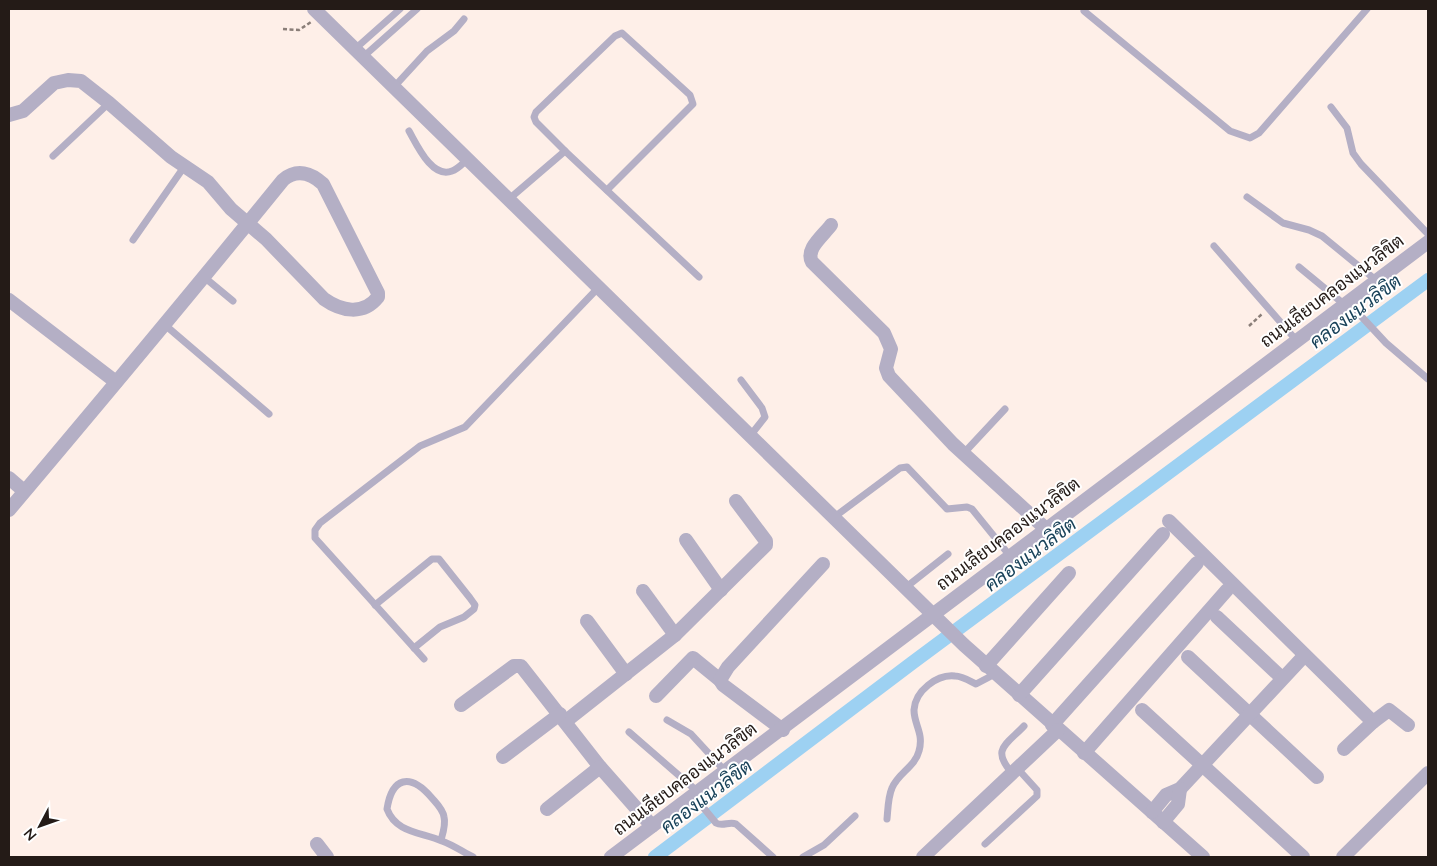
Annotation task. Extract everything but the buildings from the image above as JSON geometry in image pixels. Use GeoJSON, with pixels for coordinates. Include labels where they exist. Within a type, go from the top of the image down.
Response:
{"type":"FeatureCollection","features":[{"type":"Feature","properties":{"kind":"street"},"geometry":{"type":"LineString","coordinates":[[317,12],[832,518],[964,645],[1055,728],[1203,857]]}},
{"type":"Feature","properties":{"kind":"street"},"geometry":{"type":"LineString","coordinates":[[9,115],[23,111],[54,84],[68,80],[81,81],[184,167],[208,182],[248,224],[266,239],[324,299],[334,306],[359,310],[378,298],[378,292],[330,194],[315,176],[302,172],[287,177],[248,224],[165,325],[9,510]]}},
{"type":"Feature","properties":{"kind":"street"},"geometry":{"type":"LineString","coordinates":[[831,226],[810,250],[809,256],[812,262],[884,333],[891,349],[886,368],[890,376],[963,454],[1046,529]]}},
{"type":"Feature","properties":{"kind":"street","name":"ถนนเลียบคลองแนวลิขิต"},"geometry":{"type":"LineString","coordinates":[[611,857],[652,826],[697,797],[725,771],[783,730],[932,614],[1297,341],[1349,306],[1377,281],[1428,242]]}},
{"type":"Feature","properties":{"kind":"street"},"geometry":{"type":"LineString","coordinates":[[9,300],[116,382]]}},
{"type":"Feature","properties":{"kind":"street"},"geometry":{"type":"LineString","coordinates":[[9,478],[24,491]]}},
{"type":"Feature","properties":{"kind":"street"},"geometry":{"type":"LineString","coordinates":[[503,758],[626,674],[676,635],[766,545],[766,541],[736,501]]}},
{"type":"Feature","properties":{"kind":"street"},"geometry":{"type":"LineString","coordinates":[[1019,695],[1166,528],[1373,722]]}},
{"type":"Feature","properties":{"kind":"street"},"geometry":{"type":"LineString","coordinates":[[686,540],[721,590]]}},
{"type":"Feature","properties":{"kind":"street"},"geometry":{"type":"LineString","coordinates":[[923,857],[1055,728],[1198,563]]}},
{"type":"Feature","properties":{"kind":"street"},"geometry":{"type":"LineString","coordinates":[[720,680],[728,667],[822,564]]}},
{"type":"Feature","properties":{"kind":"street"},"geometry":{"type":"LineString","coordinates":[[991,670],[1069,573]]}},
{"type":"Feature","properties":{"kind":"street"},"geometry":{"type":"LineString","coordinates":[[1084,753],[1227,590]]}},
{"type":"Feature","properties":{"kind":"street"},"geometry":{"type":"LineString","coordinates":[[643,591],[676,635]]}},
{"type":"Feature","properties":{"kind":"street"},"geometry":{"type":"LineString","coordinates":[[1217,618],[1282,678]]}},
{"type":"Feature","properties":{"kind":"street"},"geometry":{"type":"LineString","coordinates":[[587,621],[626,674]]}},
{"type":"Feature","properties":{"kind":"street"},"geometry":{"type":"LineString","coordinates":[[1152,812],[1166,795],[1180,789],[1248,713],[1304,656]]}},
{"type":"Feature","properties":{"kind":"street"},"geometry":{"type":"LineString","coordinates":[[1188,657],[1317,777]]}},
{"type":"Feature","properties":{"kind":"street"},"geometry":{"type":"LineString","coordinates":[[656,696],[693,658],[720,680],[723,685],[783,730]]}},
{"type":"Feature","properties":{"kind":"street"},"geometry":{"type":"LineString","coordinates":[[461,705],[517,664],[521,666],[600,767],[652,826]]}},
{"type":"Feature","properties":{"kind":"street"},"geometry":{"type":"LineString","coordinates":[[1142,710],[1303,857]]}},
{"type":"Feature","properties":{"kind":"street"},"geometry":{"type":"LineString","coordinates":[[1344,749],[1389,710],[1408,725]]}},
{"type":"Feature","properties":{"kind":"street"},"geometry":{"type":"LineString","coordinates":[[547,809],[600,767]]}},
{"type":"Feature","properties":{"kind":"street"},"geometry":{"type":"LineString","coordinates":[[1343,857],[1428,773]]}},
{"type":"Feature","properties":{"kind":"street"},"geometry":{"type":"LineString","coordinates":[[1163,822],[1178,804],[1180,789]]}},
{"type":"Feature","properties":{"kind":"street"},"geometry":{"type":"LineString","coordinates":[[317,844],[327,857]]}},
{"type":"Feature","properties":{"kind":"lane"},"geometry":{"type":"LineString","coordinates":[[359,53],[400,9]]}},
{"type":"Feature","properties":{"kind":"lane"},"geometry":{"type":"LineString","coordinates":[[359,53],[417,9]]}},
{"type":"Feature","properties":{"kind":"lane"},"geometry":{"type":"LineString","coordinates":[[1084,11],[1230,130],[1250,138],[1259,132],[1368,9]]}},
{"type":"Feature","properties":{"kind":"lane"},"geometry":{"type":"LineString","coordinates":[[394,87],[427,51],[454,32],[464,19]]}},
{"type":"Feature","properties":{"kind":"lane"},"geometry":{"type":"LineString","coordinates":[[607,190],[693,104],[690,95],[622,33],[615,36],[536,112],[534,117],[536,122],[565,151],[699,277]]}},
{"type":"Feature","properties":{"kind":"lane"},"geometry":{"type":"LineString","coordinates":[[53,156],[109,103]]}},
{"type":"Feature","properties":{"kind":"lane"},"geometry":{"type":"LineString","coordinates":[[1331,107],[1347,128],[1353,153],[1361,164],[1428,234]]}},
{"type":"Feature","properties":{"kind":"lane"},"geometry":{"type":"LineString","coordinates":[[409,131],[428,162],[440,171],[453,171],[468,159]]}},
{"type":"Feature","properties":{"kind":"lane"},"geometry":{"type":"LineString","coordinates":[[509,199],[565,151]]}},
{"type":"Feature","properties":{"kind":"lane"},"geometry":{"type":"LineString","coordinates":[[133,240],[184,167]]}},
{"type":"Feature","properties":{"kind":"lane"},"geometry":{"type":"LineString","coordinates":[[1248,198],[1283,223],[1322,236],[1377,281]]}},
{"type":"Feature","properties":{"kind":"lane"},"geometry":{"type":"LineString","coordinates":[[1214,246],[1297,341]]}},
{"type":"Feature","properties":{"kind":"lane"},"geometry":{"type":"LineString","coordinates":[[1299,266],[1349,306],[1428,379]]}},
{"type":"Feature","properties":{"kind":"lane"},"geometry":{"type":"LineString","coordinates":[[204,278],[233,301]]}},
{"type":"Feature","properties":{"kind":"lane"},"geometry":{"type":"LineString","coordinates":[[424,659],[315,538],[315,530],[320,522],[410,454],[465,426],[598,288]]}},
{"type":"Feature","properties":{"kind":"lane"},"geometry":{"type":"LineString","coordinates":[[165,325],[269,414]]}},
{"type":"Feature","properties":{"kind":"lane"},"geometry":{"type":"LineString","coordinates":[[741,380],[762,408],[765,417],[750,437]]}},
{"type":"Feature","properties":{"kind":"lane"},"geometry":{"type":"LineString","coordinates":[[963,454],[1005,409]]}},
{"type":"Feature","properties":{"kind":"lane"},"geometry":{"type":"LineString","coordinates":[[832,518],[900,468],[908,467],[947,509],[967,507],[972,509],[1010,556]]}},
{"type":"Feature","properties":{"kind":"lane"},"geometry":{"type":"LineString","coordinates":[[905,588],[948,554]]}},
{"type":"Feature","properties":{"kind":"lane"},"geometry":{"type":"LineString","coordinates":[[375,605],[432,559],[439,559],[475,605],[474,609],[464,617],[440,627],[414,648]]}},
{"type":"Feature","properties":{"kind":"lane"},"geometry":{"type":"LineString","coordinates":[[887,819],[892,788],[916,759],[919,751],[922,737],[914,712],[917,696],[925,688],[942,677],[958,676],[976,684],[991,670]]}},
{"type":"Feature","properties":{"kind":"lane"},"geometry":{"type":"LineString","coordinates":[[667,720],[691,734],[725,771]]}},
{"type":"Feature","properties":{"kind":"lane"},"geometry":{"type":"LineString","coordinates":[[985,844],[1037,796],[1037,790],[1002,761],[1000,755],[1002,750],[1024,726]]}},
{"type":"Feature","properties":{"kind":"lane"},"geometry":{"type":"LineString","coordinates":[[629,732],[697,797],[712,819],[720,825],[732,822],[736,824],[773,857]]}},
{"type":"Feature","properties":{"kind":"lane"},"geometry":{"type":"LineString","coordinates":[[441,840],[445,824],[440,807],[423,787],[412,780],[406,780],[400,784],[389,798],[387,809],[390,818],[406,830],[441,840],[474,857]]}},
{"type":"Feature","properties":{"kind":"lane"},"geometry":{"type":"LineString","coordinates":[[804,857],[828,842],[855,816]]}},
{"type":"Feature","properties":{"kind":"path"},"geometry":{"type":"LineString","coordinates":[[283,29],[299,30],[317,12]]}},
{"type":"Feature","properties":{"kind":"path"},"geometry":{"type":"LineString","coordinates":[[1249,326],[1269,308]]}},
{"type":"Feature","properties":{"kind":"waterway","name":"คลองแนวลิขิต"},"geometry":{"type":"LineString","coordinates":[[655,857],[912,663],[1428,280]]}}]}
